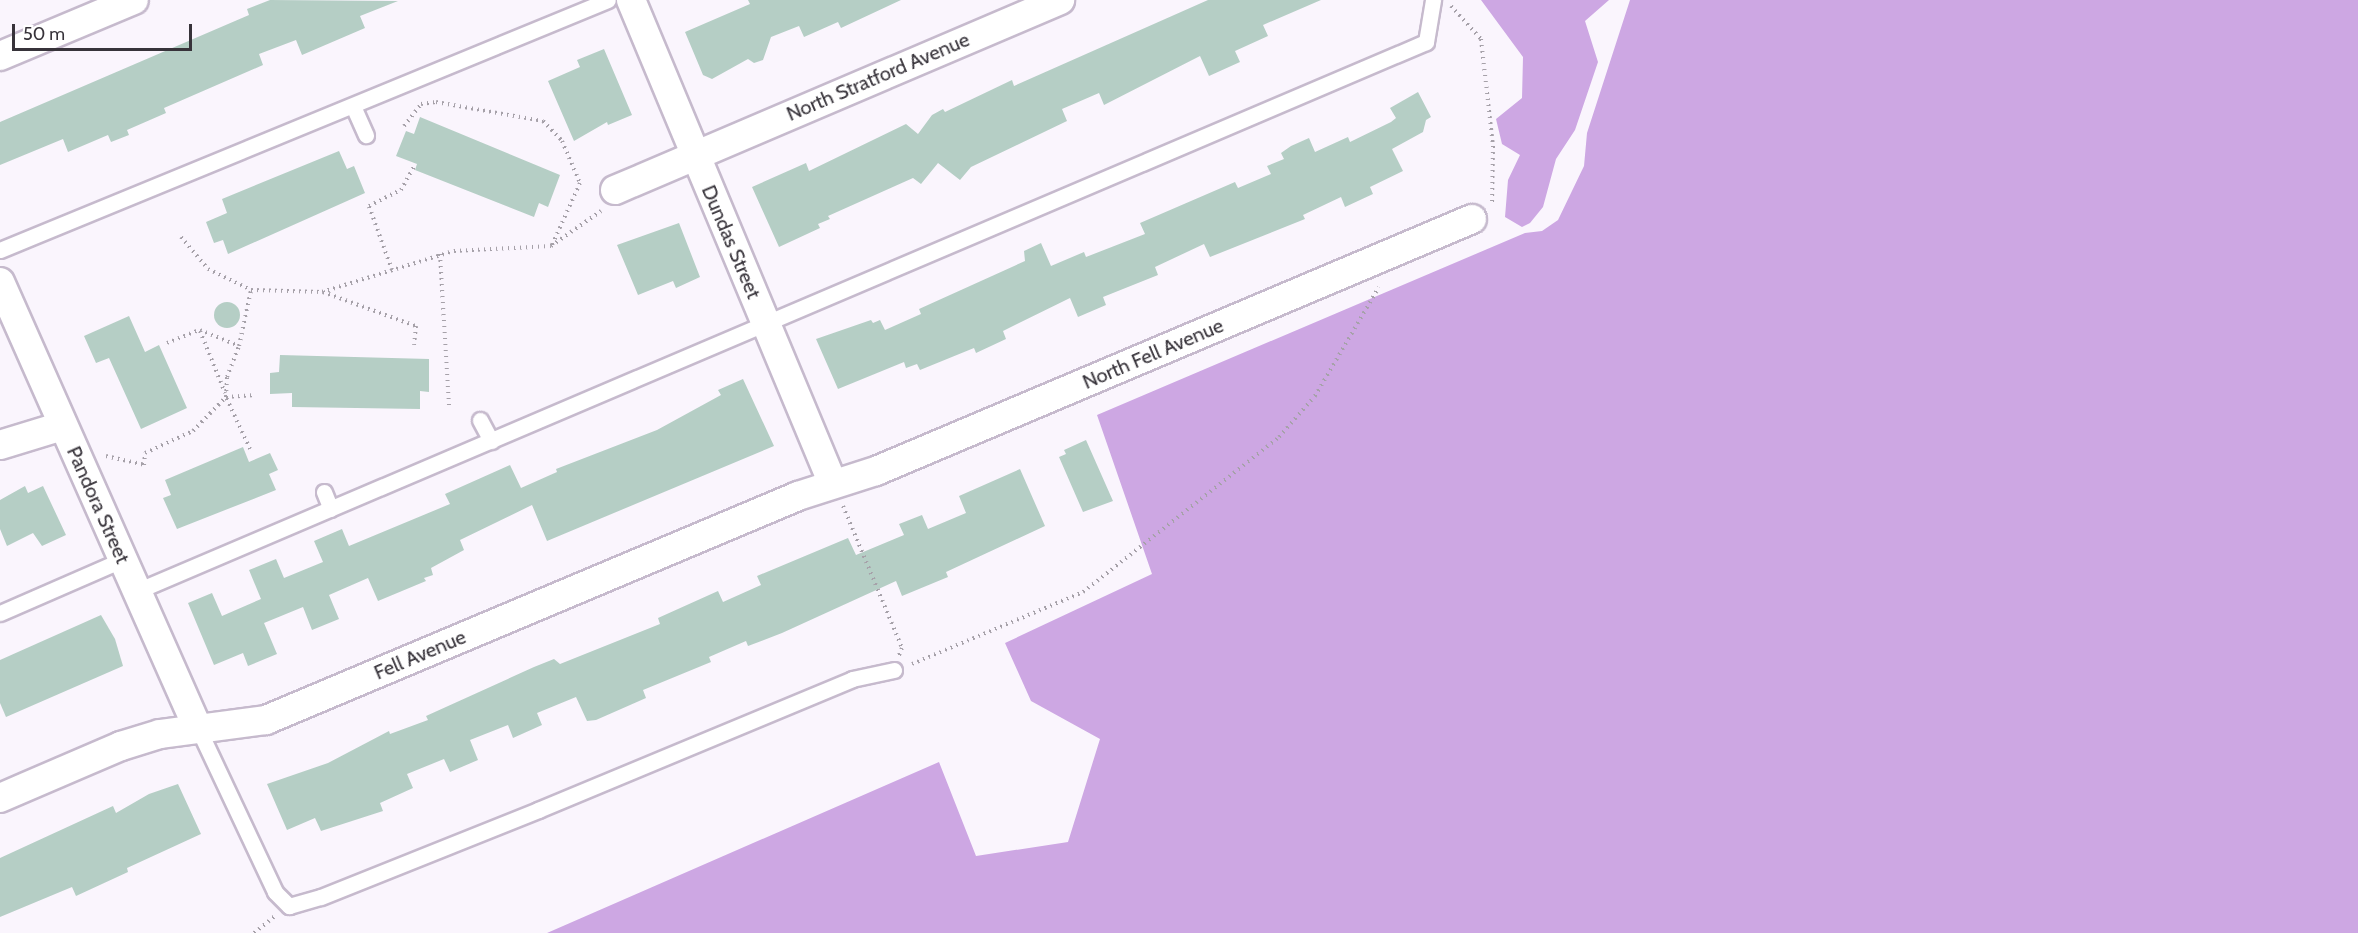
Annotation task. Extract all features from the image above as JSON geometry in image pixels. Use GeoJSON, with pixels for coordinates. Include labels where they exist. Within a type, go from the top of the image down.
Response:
{"type":"FeatureCollection","features":[{"type":"Feature","properties":{"kind":"street"},"geometry":{"type":"LineString","coordinates":[[0,56],[134,0]]}},
{"type":"Feature","properties":{"kind":"street","name":"Dundas Street"},"geometry":{"type":"LineString","coordinates":[[631,0],[837,492]]}},
{"type":"Feature","properties":{"kind":"street","name":"North Stratford Avenue"},"geometry":{"type":"LineString","coordinates":[[615,190],[1060,0]]}},
{"type":"Feature","properties":{"kind":"street","name":"North Fell Avenue"},"geometry":{"type":"LineString","coordinates":[[837,492],[876,471],[1481,213]]}},
{"type":"Feature","properties":{"kind":"street","name":"Pandora Street"},"geometry":{"type":"LineString","coordinates":[[0,282],[198,728]]}},
{"type":"Feature","properties":{"kind":"street"},"geometry":{"type":"LineString","coordinates":[[0,445],[62,426]]}},
{"type":"Feature","properties":{"kind":"street","name":"Fell Avenue"},"geometry":{"type":"LineString","coordinates":[[0,798],[121,746],[198,728],[221,728],[266,720],[837,492]]}},
{"type":"Feature","properties":{"kind":"lane"},"geometry":{"type":"LineString","coordinates":[[0,250],[353,106],[487,58],[608,0]]}},
{"type":"Feature","properties":{"kind":"lane"},"geometry":{"type":"LineString","coordinates":[[136,591],[1425,42],[1434,0]]}},
{"type":"Feature","properties":{"kind":"lane"},"geometry":{"type":"LineString","coordinates":[[353,106],[366,135]]}},
{"type":"Feature","properties":{"kind":"lane"},"geometry":{"type":"LineString","coordinates":[[480,420],[491,441]]}},
{"type":"Feature","properties":{"kind":"lane"},"geometry":{"type":"LineString","coordinates":[[324,492],[331,509]]}},
{"type":"Feature","properties":{"kind":"lane"},"geometry":{"type":"LineString","coordinates":[[0,613],[122,560]]}},
{"type":"Feature","properties":{"kind":"lane"},"geometry":{"type":"LineString","coordinates":[[198,728],[275,892],[289,906],[321,897],[527,815],[852,679],[894,670]]}},
{"type":"Feature","properties":{"kind":"path"},"geometry":{"type":"LineString","coordinates":[[1445,0],[1480,39],[1493,146],[1481,213]]}},
{"type":"Feature","properties":{"kind":"path"},"geometry":{"type":"LineString","coordinates":[[404,126],[421,104],[436,102],[543,121],[562,141],[580,183],[551,246]]}},
{"type":"Feature","properties":{"kind":"path"},"geometry":{"type":"LineString","coordinates":[[393,270],[369,207],[401,190],[414,167]]}},
{"type":"Feature","properties":{"kind":"path"},"geometry":{"type":"LineString","coordinates":[[322,292],[440,254],[551,246],[600,213],[615,190]]}},
{"type":"Feature","properties":{"kind":"path"},"geometry":{"type":"LineString","coordinates":[[182,237],[208,269],[251,290],[322,292],[416,326],[414,345]]}},
{"type":"Feature","properties":{"kind":"path"},"geometry":{"type":"LineString","coordinates":[[440,254],[449,406]]}},
{"type":"Feature","properties":{"kind":"path"},"geometry":{"type":"LineString","coordinates":[[894,670],[1083,592],[1279,437],[1315,396],[1381,284]]}},
{"type":"Feature","properties":{"kind":"path"},"geometry":{"type":"LineString","coordinates":[[97,454],[144,465],[146,453],[193,431],[226,397],[227,378],[239,346],[251,290]]}},
{"type":"Feature","properties":{"kind":"path"},"geometry":{"type":"LineString","coordinates":[[167,343],[200,330],[239,346]]}},
{"type":"Feature","properties":{"kind":"path"},"geometry":{"type":"LineString","coordinates":[[200,330],[226,397],[250,449]]}},
{"type":"Feature","properties":{"kind":"path"},"geometry":{"type":"LineString","coordinates":[[226,397],[252,395]]}},
{"type":"Feature","properties":{"kind":"path"},"geometry":{"type":"LineString","coordinates":[[837,492],[902,648],[894,670]]}},
{"type":"Feature","properties":{"kind":"path"},"geometry":{"type":"LineString","coordinates":[[254,933],[289,906]]}},
{"type":"Feature","properties":{"kind":"shaded area"},"geometry":{"type":"Polygon","coordinates":[[[1481,0],[1609,0],[1585,21],[1598,62],[1575,130],[1556,159],[1543,207],[1530,223],[1522,227],[1505,217],[1508,180],[1520,155],[1502,144],[1496,119],[1522,98],[1523,57],[1481,0]]]}},
{"type":"Feature","properties":{"kind":"shaded area"},"geometry":{"type":"Polygon","coordinates":[[[1630,0],[2358,0],[2358,933],[547,933],[939,762],[976,856],[1068,842],[1100,739],[1031,701],[1005,643],[1152,574],[1097,415],[1525,233],[1542,231],[1558,220],[1584,166],[1587,133],[1630,0]]]}},
{"type":"Feature","properties":{"kind":"building"},"geometry":{"type":"Polygon","coordinates":[[[270,0],[398,1],[360,16],[365,28],[302,55],[296,40],[259,54],[263,65],[164,108],[166,113],[127,130],[129,135],[111,142],[108,135],[68,152],[63,139],[0,165],[0,122],[249,15],[247,9],[270,0]]]}},
{"type":"Feature","properties":{"kind":"building"},"geometry":{"type":"Polygon","coordinates":[[[748,0],[901,0],[841,28],[838,22],[804,37],[799,26],[771,37],[763,60],[754,63],[748,59],[712,79],[703,75],[685,32],[750,4],[748,0]]]}},
{"type":"Feature","properties":{"kind":"building"},"geometry":{"type":"Polygon","coordinates":[[[1208,0],[1321,0],[1263,25],[1268,36],[1235,51],[1240,62],[1209,76],[1200,56],[1104,105],[1099,93],[1062,109],[1067,121],[971,167],[960,180],[938,163],[921,184],[913,178],[828,216],[830,219],[818,224],[820,228],[779,247],[752,187],[806,163],[809,171],[906,124],[918,134],[932,115],[943,109],[945,112],[1012,80],[1014,86],[1208,0]]]}},
{"type":"Feature","properties":{"kind":"building"},"geometry":{"type":"Polygon","coordinates":[[[604,49],[632,115],[608,125],[607,122],[574,141],[548,81],[580,67],[577,60],[604,49]]]}},
{"type":"Feature","properties":{"kind":"building"},"geometry":{"type":"Polygon","coordinates":[[[1418,92],[1431,117],[1426,120],[1423,132],[1392,149],[1403,171],[1370,187],[1373,194],[1345,207],[1341,197],[1303,215],[1305,219],[1210,257],[1204,244],[1155,267],[1158,275],[1103,297],[1106,305],[1078,317],[1070,298],[1003,331],[1006,339],[976,353],[974,348],[920,370],[917,364],[906,368],[904,362],[838,389],[816,339],[871,320],[873,323],[880,320],[885,330],[921,314],[919,309],[1025,261],[1024,251],[1041,243],[1051,266],[1084,252],[1086,257],[1145,234],[1140,223],[1235,182],[1238,188],[1271,174],[1267,166],[1284,159],[1281,153],[1291,146],[1309,138],[1315,152],[1348,137],[1350,142],[1391,122],[1396,118],[1390,108],[1418,92]]]}},
{"type":"Feature","properties":{"kind":"building"},"geometry":{"type":"Polygon","coordinates":[[[420,117],[560,175],[548,207],[539,203],[534,217],[415,170],[417,164],[396,156],[406,131],[414,134],[420,117]]]}},
{"type":"Feature","properties":{"kind":"building"},"geometry":{"type":"Polygon","coordinates":[[[339,151],[347,169],[354,166],[365,193],[228,254],[223,240],[214,243],[206,222],[227,213],[222,199],[339,151]]]}},
{"type":"Feature","properties":{"kind":"building"},"geometry":{"type":"Polygon","coordinates":[[[679,223],[700,277],[676,288],[673,281],[638,295],[617,245],[679,223]]]}},
{"type":"Feature","properties":{"kind":"building"},"geometry":{"type":"Polygon","coordinates":[[[227,302],[236,306],[240,315],[236,324],[227,328],[218,324],[214,315],[218,306],[227,302]]]}},
{"type":"Feature","properties":{"kind":"building"},"geometry":{"type":"Polygon","coordinates":[[[129,316],[145,352],[159,345],[187,408],[141,429],[109,358],[96,363],[84,336],[129,316]]]}},
{"type":"Feature","properties":{"kind":"building"},"geometry":{"type":"Polygon","coordinates":[[[280,355],[429,359],[429,392],[420,391],[420,409],[292,407],[292,393],[270,394],[270,373],[279,372],[280,355]]]}},
{"type":"Feature","properties":{"kind":"building"},"geometry":{"type":"Polygon","coordinates":[[[743,379],[774,446],[547,541],[532,505],[460,540],[464,550],[431,568],[433,575],[424,578],[426,581],[378,601],[368,578],[329,595],[339,619],[312,630],[303,607],[264,623],[277,654],[248,666],[243,653],[214,665],[188,603],[212,593],[222,616],[261,599],[249,570],[276,559],[284,578],[323,562],[314,541],[342,529],[349,546],[450,504],[445,494],[510,465],[521,488],[557,472],[556,469],[657,430],[721,395],[718,390],[743,379]]]}},
{"type":"Feature","properties":{"kind":"building"},"geometry":{"type":"Polygon","coordinates":[[[1086,440],[1113,501],[1083,512],[1059,457],[1066,454],[1064,450],[1086,440]]]}},
{"type":"Feature","properties":{"kind":"building"},"geometry":{"type":"Polygon","coordinates":[[[243,447],[249,462],[270,453],[278,470],[269,474],[276,490],[177,529],[163,498],[171,495],[165,480],[243,447]]]}},
{"type":"Feature","properties":{"kind":"building"},"geometry":{"type":"Polygon","coordinates":[[[1020,469],[1045,526],[946,572],[948,577],[902,596],[896,581],[782,633],[748,646],[746,641],[709,657],[711,662],[643,690],[646,698],[596,720],[587,721],[576,697],[537,713],[542,725],[513,738],[508,725],[470,740],[478,760],[450,772],[444,759],[407,774],[413,788],[380,803],[383,811],[321,831],[315,818],[287,830],[267,784],[328,763],[389,731],[390,734],[428,720],[426,716],[534,667],[554,659],[560,664],[660,624],[658,618],[718,591],[723,602],[761,585],[757,576],[848,538],[856,555],[904,535],[899,524],[922,515],[928,529],[966,513],[959,496],[1020,469]]]}},
{"type":"Feature","properties":{"kind":"building"},"geometry":{"type":"Polygon","coordinates":[[[25,486],[28,493],[43,486],[66,535],[42,546],[33,533],[7,546],[0,529],[0,500],[25,486]]]}},
{"type":"Feature","properties":{"kind":"building"},"geometry":{"type":"Polygon","coordinates":[[[101,615],[115,639],[123,666],[6,717],[0,703],[0,660],[101,615]]]}},
{"type":"Feature","properties":{"kind":"building"},"geometry":{"type":"Polygon","coordinates":[[[178,784],[201,834],[127,868],[128,872],[76,896],[72,887],[0,917],[0,858],[113,806],[116,813],[149,794],[178,784]]]}}]}
